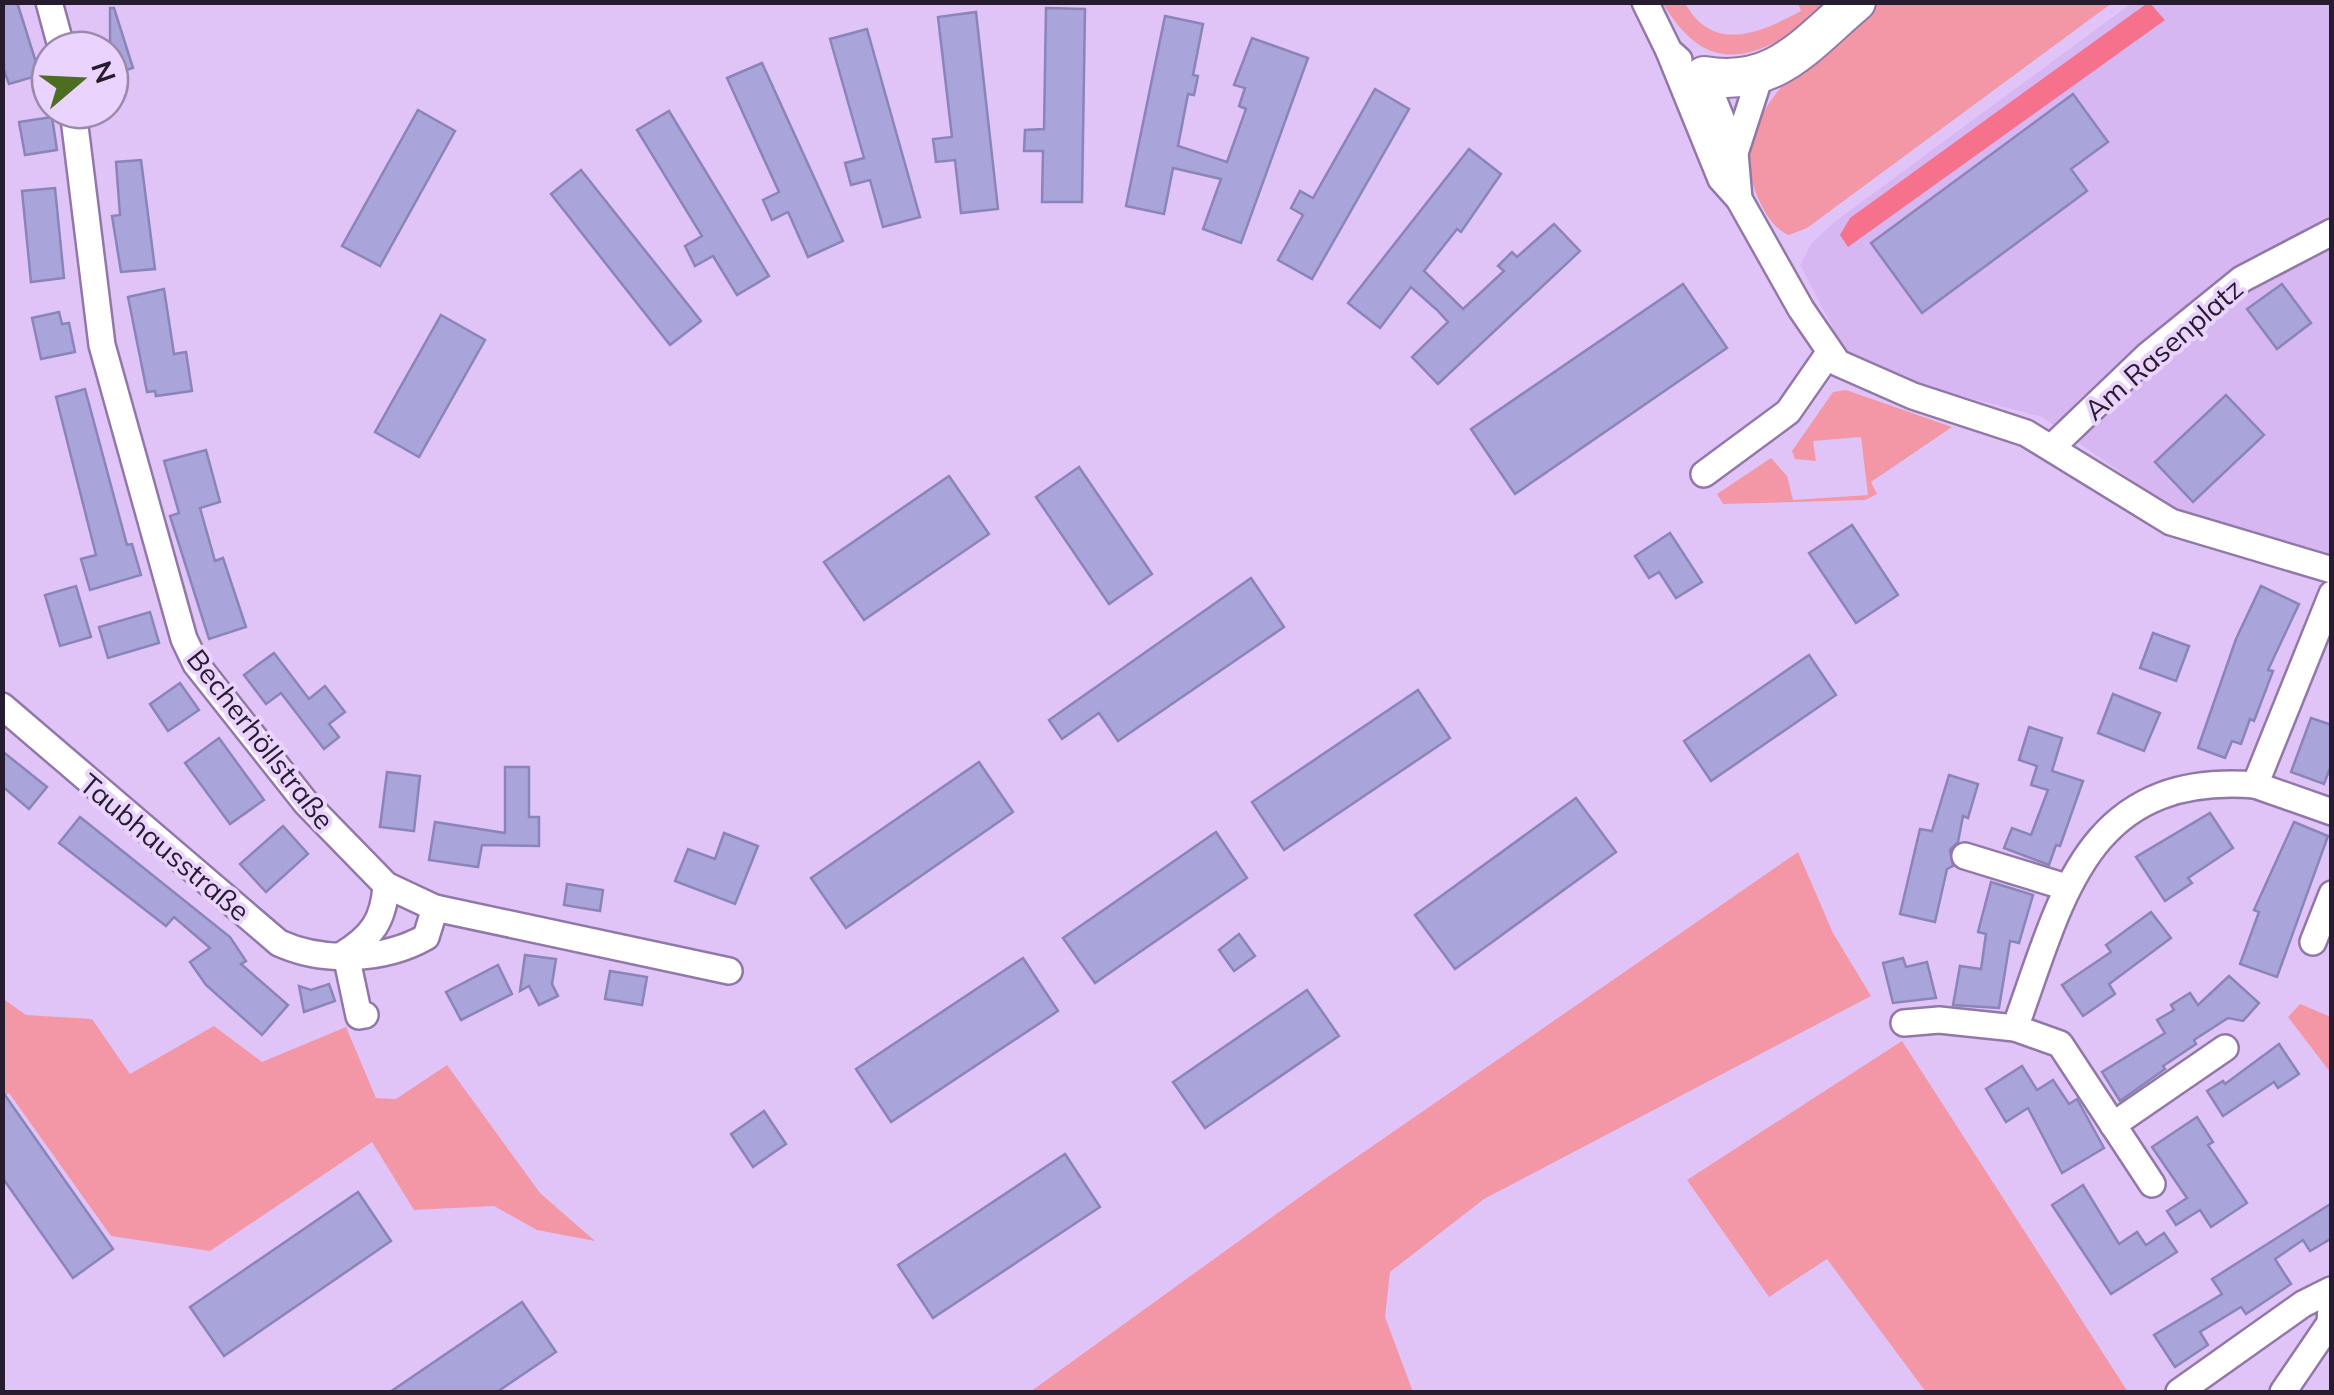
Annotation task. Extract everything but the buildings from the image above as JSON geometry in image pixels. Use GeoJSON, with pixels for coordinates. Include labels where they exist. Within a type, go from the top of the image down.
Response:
{"type":"FeatureCollection","features":[{"type":"Feature","properties":{"kind":"highway"},"geometry":{"type":"LineString","coordinates":[[1704,76],[1728,80],[1760,76],[1780,66],[1856,2]]}},
{"type":"Feature","properties":{"kind":"street"},"geometry":{"type":"LineString","coordinates":[[49,2],[57,30]]}},
{"type":"Feature","properties":{"kind":"street"},"geometry":{"type":"LineString","coordinates":[[1646,2],[1721,179],[1739,199],[1829,353],[1864,377],[2012,427],[2052,447],[2171,522],[2332,570]]}},
{"type":"Feature","properties":{"kind":"street"},"geometry":{"type":"LineString","coordinates":[[1668,51],[1704,76],[1736,152],[1739,199]]}},
{"type":"Feature","properties":{"kind":"street"},"geometry":{"type":"LineString","coordinates":[[1704,76],[1702,108],[1707,152]]}},
{"type":"Feature","properties":{"kind":"street"},"geometry":{"type":"LineString","coordinates":[[1736,152],[1760,76]]}},
{"type":"Feature","properties":{"kind":"street","name":"Becherhöllstraße"},"geometry":{"type":"LineString","coordinates":[[75,130],[102,345],[190,653],[306,802],[386,885],[427,905],[729,971]]}},
{"type":"Feature","properties":{"kind":"street","name":"Am Rasenplatz"},"geometry":{"type":"LineString","coordinates":[[2052,447],[2147,356],[2242,278],[2332,232]]}},
{"type":"Feature","properties":{"kind":"street"},"geometry":{"type":"LineString","coordinates":[[1704,474],[1788,412],[1829,353]]}},
{"type":"Feature","properties":{"kind":"street"},"geometry":{"type":"LineString","coordinates":[[2255,785],[2332,594]]}},
{"type":"Feature","properties":{"kind":"street","name":"Taubhausstraße"},"geometry":{"type":"LineString","coordinates":[[2,706],[279,944],[308,953],[344,955],[406,948],[426,937],[427,905]]}},
{"type":"Feature","properties":{"kind":"street"},"geometry":{"type":"LineString","coordinates":[[2015,1028],[2066,887],[2104,831],[2171,791],[2205,784],[2255,785],[2332,812]]}},
{"type":"Feature","properties":{"kind":"street"},"geometry":{"type":"LineString","coordinates":[[1965,856],[2066,887]]}},
{"type":"Feature","properties":{"kind":"street"},"geometry":{"type":"LineString","coordinates":[[368,940],[385,911],[386,885]]}},
{"type":"Feature","properties":{"kind":"street"},"geometry":{"type":"LineString","coordinates":[[2313,942],[2332,894]]}},
{"type":"Feature","properties":{"kind":"street"},"geometry":{"type":"LineString","coordinates":[[365,1015],[360,1016],[344,955],[427,905]]}},
{"type":"Feature","properties":{"kind":"street"},"geometry":{"type":"LineString","coordinates":[[1904,1024],[1939,1020],[2015,1028],[2060,1044],[2152,1184]]}},
{"type":"Feature","properties":{"kind":"street"},"geometry":{"type":"LineString","coordinates":[[2113,1125],[2225,1048]]}},
{"type":"Feature","properties":{"kind":"street"},"geometry":{"type":"LineString","coordinates":[[2179,1392],[2303,1304],[2332,1290],[2330,1323],[2283,1392]]}},
{"type":"Feature","properties":{"kind":"shaded area"},"geometry":{"type":"Polygon","coordinates":[[[2149,2],[2165,20],[1848,247],[1840,235],[1850,218],[2149,2]]]}},
{"type":"Feature","properties":{"kind":"shaded area"},"geometry":{"type":"Polygon","coordinates":[[[1685,3],[1709,29],[1738,34],[1754,32],[1801,11],[1798,3],[1835,3],[1768,46],[1725,54],[1704,48],[1684,32],[1664,5],[1685,3]]]}},
{"type":"Feature","properties":{"kind":"shaded area"},"geometry":{"type":"Polygon","coordinates":[[[1878,3],[2112,3],[1807,228],[1789,235],[1773,223],[1756,193],[1750,163],[1754,135],[1766,108],[1784,84],[1878,3]]]}},
{"type":"Feature","properties":{"kind":"shaded area"},"geometry":{"type":"Polygon","coordinates":[[[2132,3],[2331,3],[2331,554],[2176,511],[2042,417],[1929,387],[1846,353],[1800,265],[1811,244],[1833,223],[2132,3]]]}},
{"type":"Feature","properties":{"kind":"shaded area"},"geometry":{"type":"Polygon","coordinates":[[[1846,390],[1952,427],[1871,482],[1877,494],[1865,500],[1723,504],[1717,494],[1771,458],[1787,476],[1793,500],[1868,495],[1861,437],[1813,441],[1816,461],[1795,459],[1792,451],[1833,392],[1846,390]]]}},
{"type":"Feature","properties":{"kind":"shaded area"},"geometry":{"type":"Polygon","coordinates":[[[1798,852],[1833,933],[1871,996],[1484,1199],[1390,1272],[1385,1317],[1413,1392],[1030,1392],[1322,1181],[1798,852]]]}},
{"type":"Feature","properties":{"kind":"shaded area"},"geometry":{"type":"Polygon","coordinates":[[[2,998],[26,1015],[92,1019],[130,1074],[214,1026],[262,1062],[346,1027],[376,1098],[396,1099],[447,1065],[540,1193],[595,1241],[537,1230],[494,1206],[414,1210],[372,1142],[210,1251],[111,1236],[9,1093],[3,1096],[2,998]]]}},
{"type":"Feature","properties":{"kind":"shaded area"},"geometry":{"type":"Polygon","coordinates":[[[2300,1004],[2331,1017],[2330,1072],[2288,1017],[2300,1004]]]}},
{"type":"Feature","properties":{"kind":"shaded area"},"geometry":{"type":"Polygon","coordinates":[[[1902,1041],[2128,1392],[1926,1392],[1827,1259],[1769,1297],[1687,1180],[1902,1041]]]}}]}
